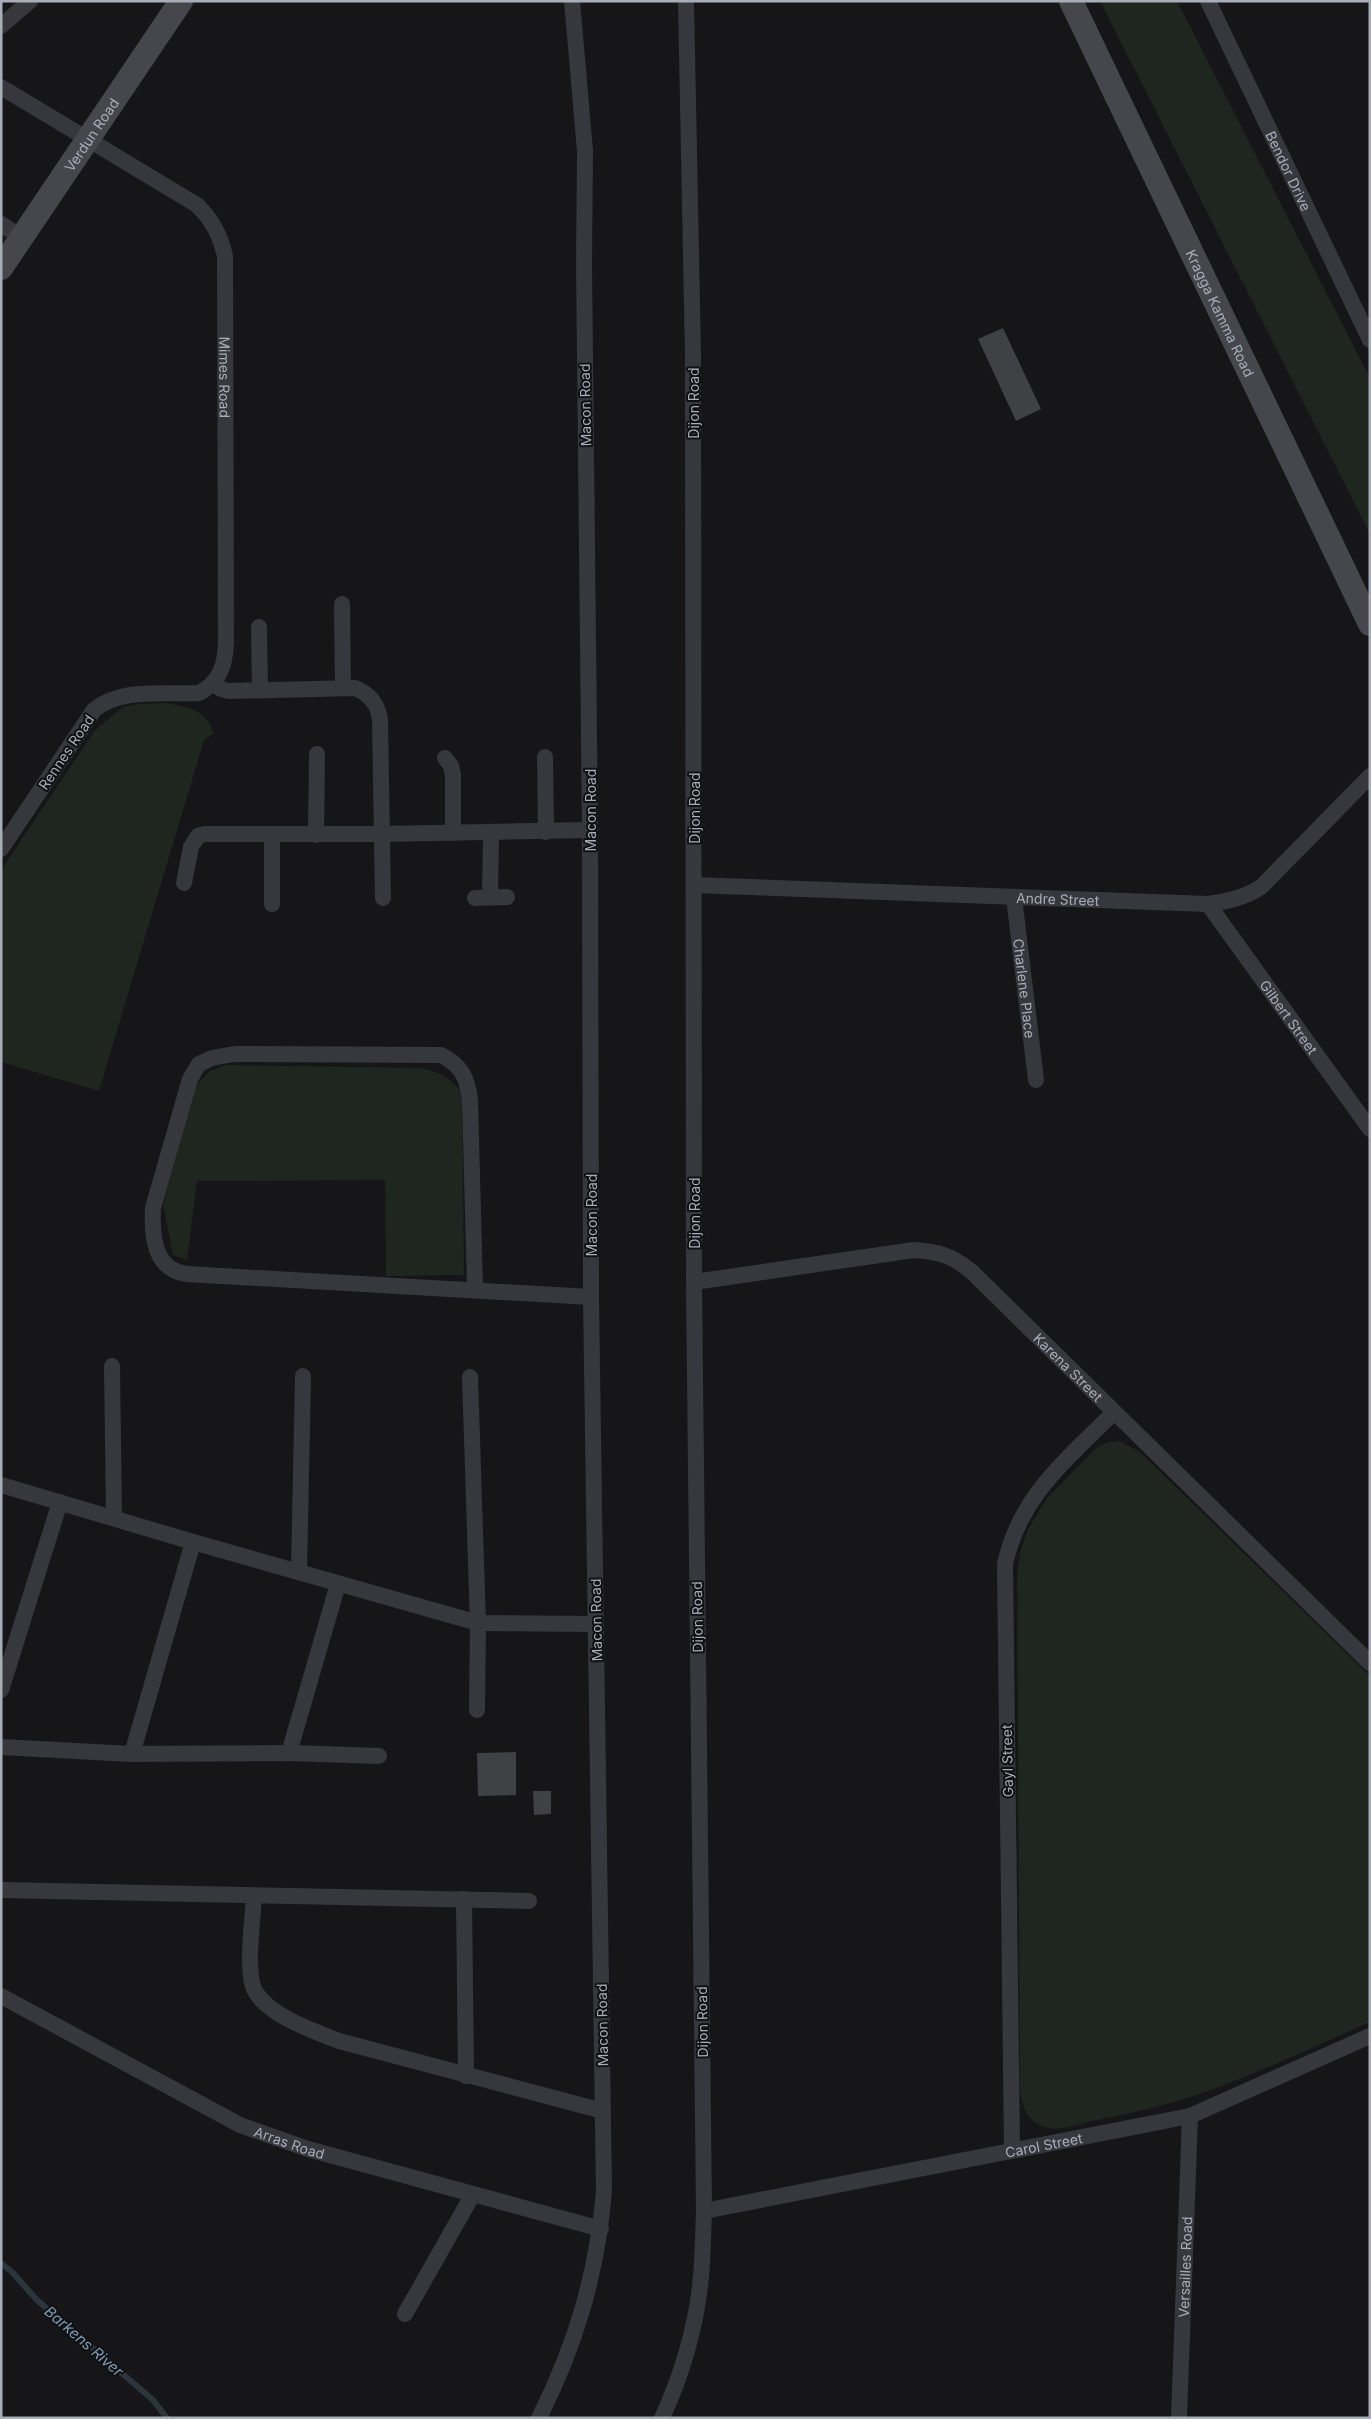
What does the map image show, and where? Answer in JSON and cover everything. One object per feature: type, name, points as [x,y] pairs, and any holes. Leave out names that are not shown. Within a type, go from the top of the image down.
[{"type":"main road","name":"Verdun Road","points":[[1,268],[181,1]]},
{"type":"main road","name":"Kragga Kamma Road","points":[[1071,1],[1370,624]]},
{"type":"street","points":[[1,26],[30,1]]},
{"type":"street","name":"Macon Road","points":[[539,2418],[557,2381],[579,2324],[588,2294],[601,2229],[604,2191],[591,1297],[590,830],[584,264],[585,152],[572,1]]},
{"type":"street","name":"Dijon Road","points":[[662,2418],[673,2394],[690,2336],[701,2278],[704,2211],[694,1282],[693,356],[686,1]]},
{"type":"street","name":"Bendor Drive","points":[[1208,1],[1370,340]]},
{"type":"street","name":"Mimes Road","points":[[1,87],[197,205],[210,218],[222,244],[225,256],[226,644],[223,668],[214,682]]},
{"type":"street","points":[[1,224],[22,238]]},
{"type":"street","points":[[342,604],[343,688]]},
{"type":"street","points":[[259,626],[260,690]]},
{"type":"street","points":[[214,682],[223,690],[355,688],[364,691],[376,704],[379,714],[383,898]]},
{"type":"street","name":"Rennes Road","points":[[1,849],[94,710],[102,704],[120,697],[198,693],[214,682]]},
{"type":"street","points":[[316,835],[317,754]]},
{"type":"street","points":[[545,757],[546,832]]},
{"type":"street","points":[[445,758],[451,766],[453,775],[453,833]]},
{"type":"street","name":"Andre Street","points":[[694,885],[1208,904],[1234,900],[1248,895],[1261,887],[1370,776]]},
{"type":"street","points":[[184,883],[191,847],[198,836],[590,830]]},
{"type":"street","points":[[491,832],[483,898],[507,897]]},
{"type":"street","points":[[271,904],[272,835]]},
{"type":"street","name":"Charlene Place","points":[[1014,897],[1036,1080]]},
{"type":"street","name":"Gilbert Street","points":[[1208,904],[1370,1129]]},
{"type":"street","points":[[475,1289],[470,1099],[468,1082],[463,1071],[453,1061],[441,1055],[266,1054],[222,1056],[199,1064],[190,1079],[153,1208],[152,1226],[155,1245],[162,1260],[171,1269],[187,1274],[591,1297]]},
{"type":"street","name":"Karena Street","points":[[694,1282],[914,1250],[935,1252],[955,1258],[972,1271],[1370,1663]]},
{"type":"street","points":[[112,1366],[114,1518]]},
{"type":"street","points":[[299,1572],[303,1376]]},
{"type":"street","points":[[470,1377],[478,1623],[477,1710]]},
{"type":"street","name":"Gayl Street","points":[[1012,2150],[1005,1564],[1011,1539],[1038,1489],[1114,1412]]},
{"type":"street","points":[[1,1485],[478,1623],[596,1624]]},
{"type":"street","points":[[1,1690],[60,1502]]},
{"type":"street","points":[[132,1754],[193,1542]]},
{"type":"street","points":[[290,1753],[338,1584]]},
{"type":"street","points":[[1,1746],[132,1754],[290,1753],[379,1756]]},
{"type":"street","points":[[2,1890],[529,1901]]},
{"type":"street","points":[[254,1896],[250,1965],[254,1990],[266,2004],[280,2014],[316,2032],[466,2076],[603,2111]]},
{"type":"street","points":[[464,1899],[466,2076]]},
{"type":"street","name":"Arras Road","points":[[1,1996],[240,2125],[308,2149],[601,2229]]},
{"type":"street","name":"Carol Street","points":[[704,2211],[1190,2116],[1370,2036]]},
{"type":"street","name":"Versailles Road","points":[[1179,2418],[1190,2116]]},
{"type":"street","points":[[405,2314],[472,2194]]},
{"type":"shaded area","points":[[1100,1],[1177,1],[1370,378],[1370,534]]},
{"type":"shaded area","points":[[165,703],[195,710],[206,719],[214,733],[204,740],[99,1091],[1,1062],[1,870],[95,730],[123,707],[138,704]]},
{"type":"shaded area","points":[[226,1065],[418,1068],[437,1073],[452,1082],[462,1092],[464,1275],[386,1276],[385,1180],[197,1181],[187,1260],[173,1255],[163,1205],[195,1086],[210,1071]]},
{"type":"shaded area","points":[[1120,1441],[1140,1452],[1370,1676],[1370,2022],[1238,2080],[1174,2102],[1071,2126],[1051,2128],[1039,2125],[1030,2118],[1023,2104],[1020,2092],[1017,1577],[1020,1553],[1028,1529],[1047,1498],[1096,1448],[1108,1442]]},
{"type":"building","points":[[1003,328],[1041,409],[1016,421],[978,339]]},
{"type":"building","points":[[516,1752],[516,1795],[478,1796],[477,1753]]},
{"type":"building","points":[[533,1791],[551,1791],[551,1814],[534,1815]]},
{"type":"waterway","name":"Barkens River","points":[[1,2263],[12,2272],[37,2300],[153,2400],[167,2418]]}]
